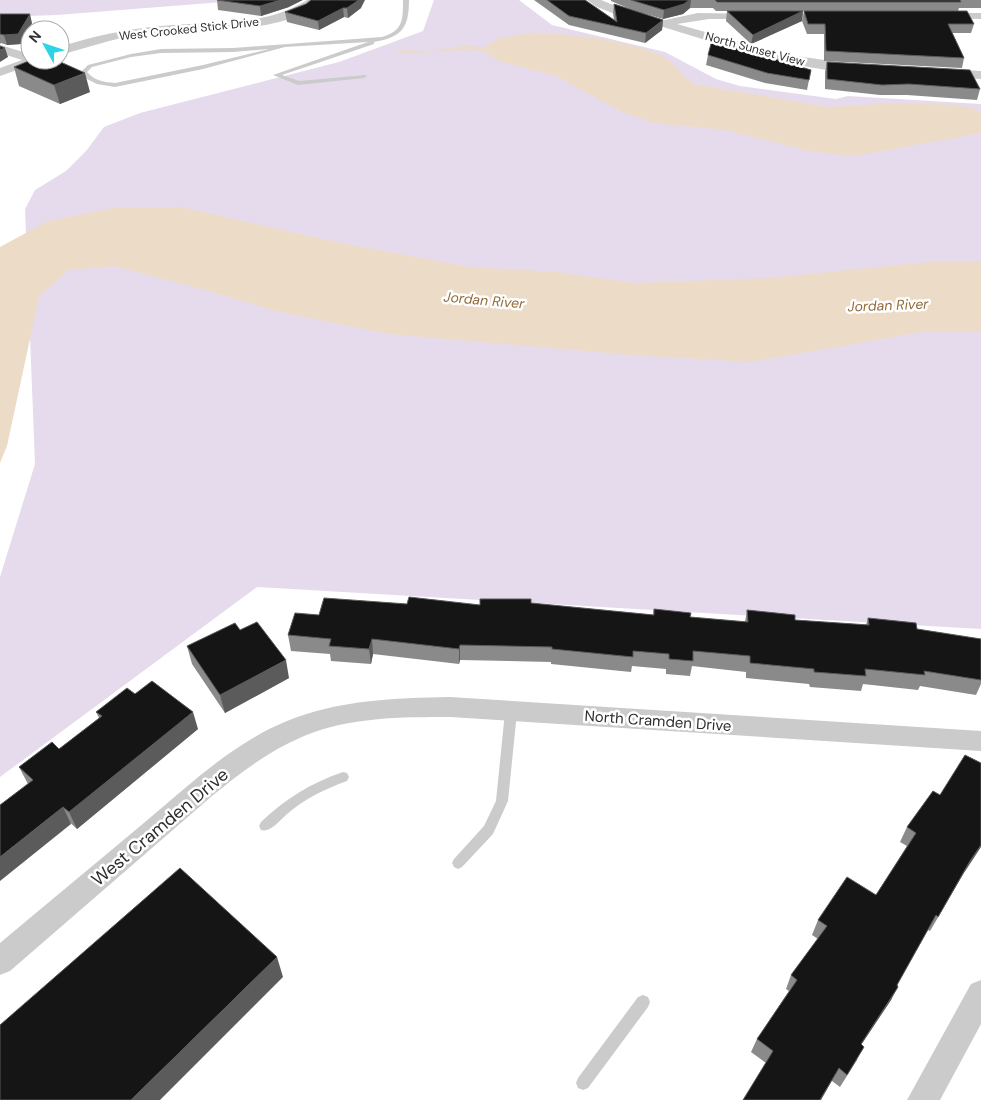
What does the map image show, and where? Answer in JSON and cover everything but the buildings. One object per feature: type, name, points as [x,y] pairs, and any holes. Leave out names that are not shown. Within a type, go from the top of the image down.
[{"type":"street","name":"West Crooked Stick Drive","points":[[70,48],[144,31],[242,24],[272,19],[299,10],[314,0]]},
{"type":"street","name":"North Sunset View","points":[[594,0],[617,11],[761,53],[827,67],[865,69]]},
{"type":"street","points":[[664,24],[678,19],[702,16],[772,16]]},
{"type":"street","points":[[931,16],[981,16]]},
{"type":"street","points":[[0,50],[20,55]]},
{"type":"street","points":[[0,72],[20,65]]},
{"type":"street","points":[[931,72],[980,72]]},
{"type":"street","name":"North Cramden Drive","points":[[334,716],[399,707],[450,707],[981,741]]},
{"type":"street","name":"West Cramden Drive","points":[[0,961],[202,789],[245,757],[294,729],[334,716]]},
{"type":"street","points":[[923,1100],[981,994]]},
{"type":"lane","points":[[364,76],[298,83],[276,74],[389,37],[399,31],[404,24],[407,12],[406,0]]},
{"type":"lane","points":[[282,46],[194,69],[115,85],[99,83],[89,78],[84,72],[90,66],[139,53],[175,50],[231,50],[323,42],[364,41],[389,37]]},
{"type":"lane","points":[[458,863],[489,830],[502,800],[512,712]]},
{"type":"lane","points":[[265,826],[286,804],[314,788],[343,777]]},
{"type":"lane","points":[[583,1083],[643,1002]]},
{"type":"shaded area","points":[[0,0],[229,0],[57,15],[0,17]]},
{"type":"shaded area","points":[[434,0],[519,0],[552,25],[665,52],[716,79],[740,86],[836,99],[848,96],[981,104],[981,629],[257,587],[0,777],[0,577],[35,464],[25,209],[35,190],[66,171],[86,151],[104,127],[140,113],[339,62],[423,31]]},
{"type":"water","points":[[530,33],[583,37],[624,44],[659,55],[671,62],[693,84],[828,107],[898,103],[957,105],[972,108],[981,113],[981,133],[851,156],[809,151],[726,130],[654,123],[622,112],[556,76],[499,61],[484,51],[467,49],[413,54],[397,52],[398,50],[429,52],[463,46],[485,47],[501,38]]},
{"type":"water","name":"Jordan River","points":[[182,207],[331,241],[469,267],[555,272],[634,283],[768,278],[930,262],[981,261],[981,331],[927,331],[751,362],[631,355],[389,334],[275,311],[213,292],[114,266],[68,270],[39,297],[7,446],[0,463],[0,247],[46,222],[113,208]]}]
